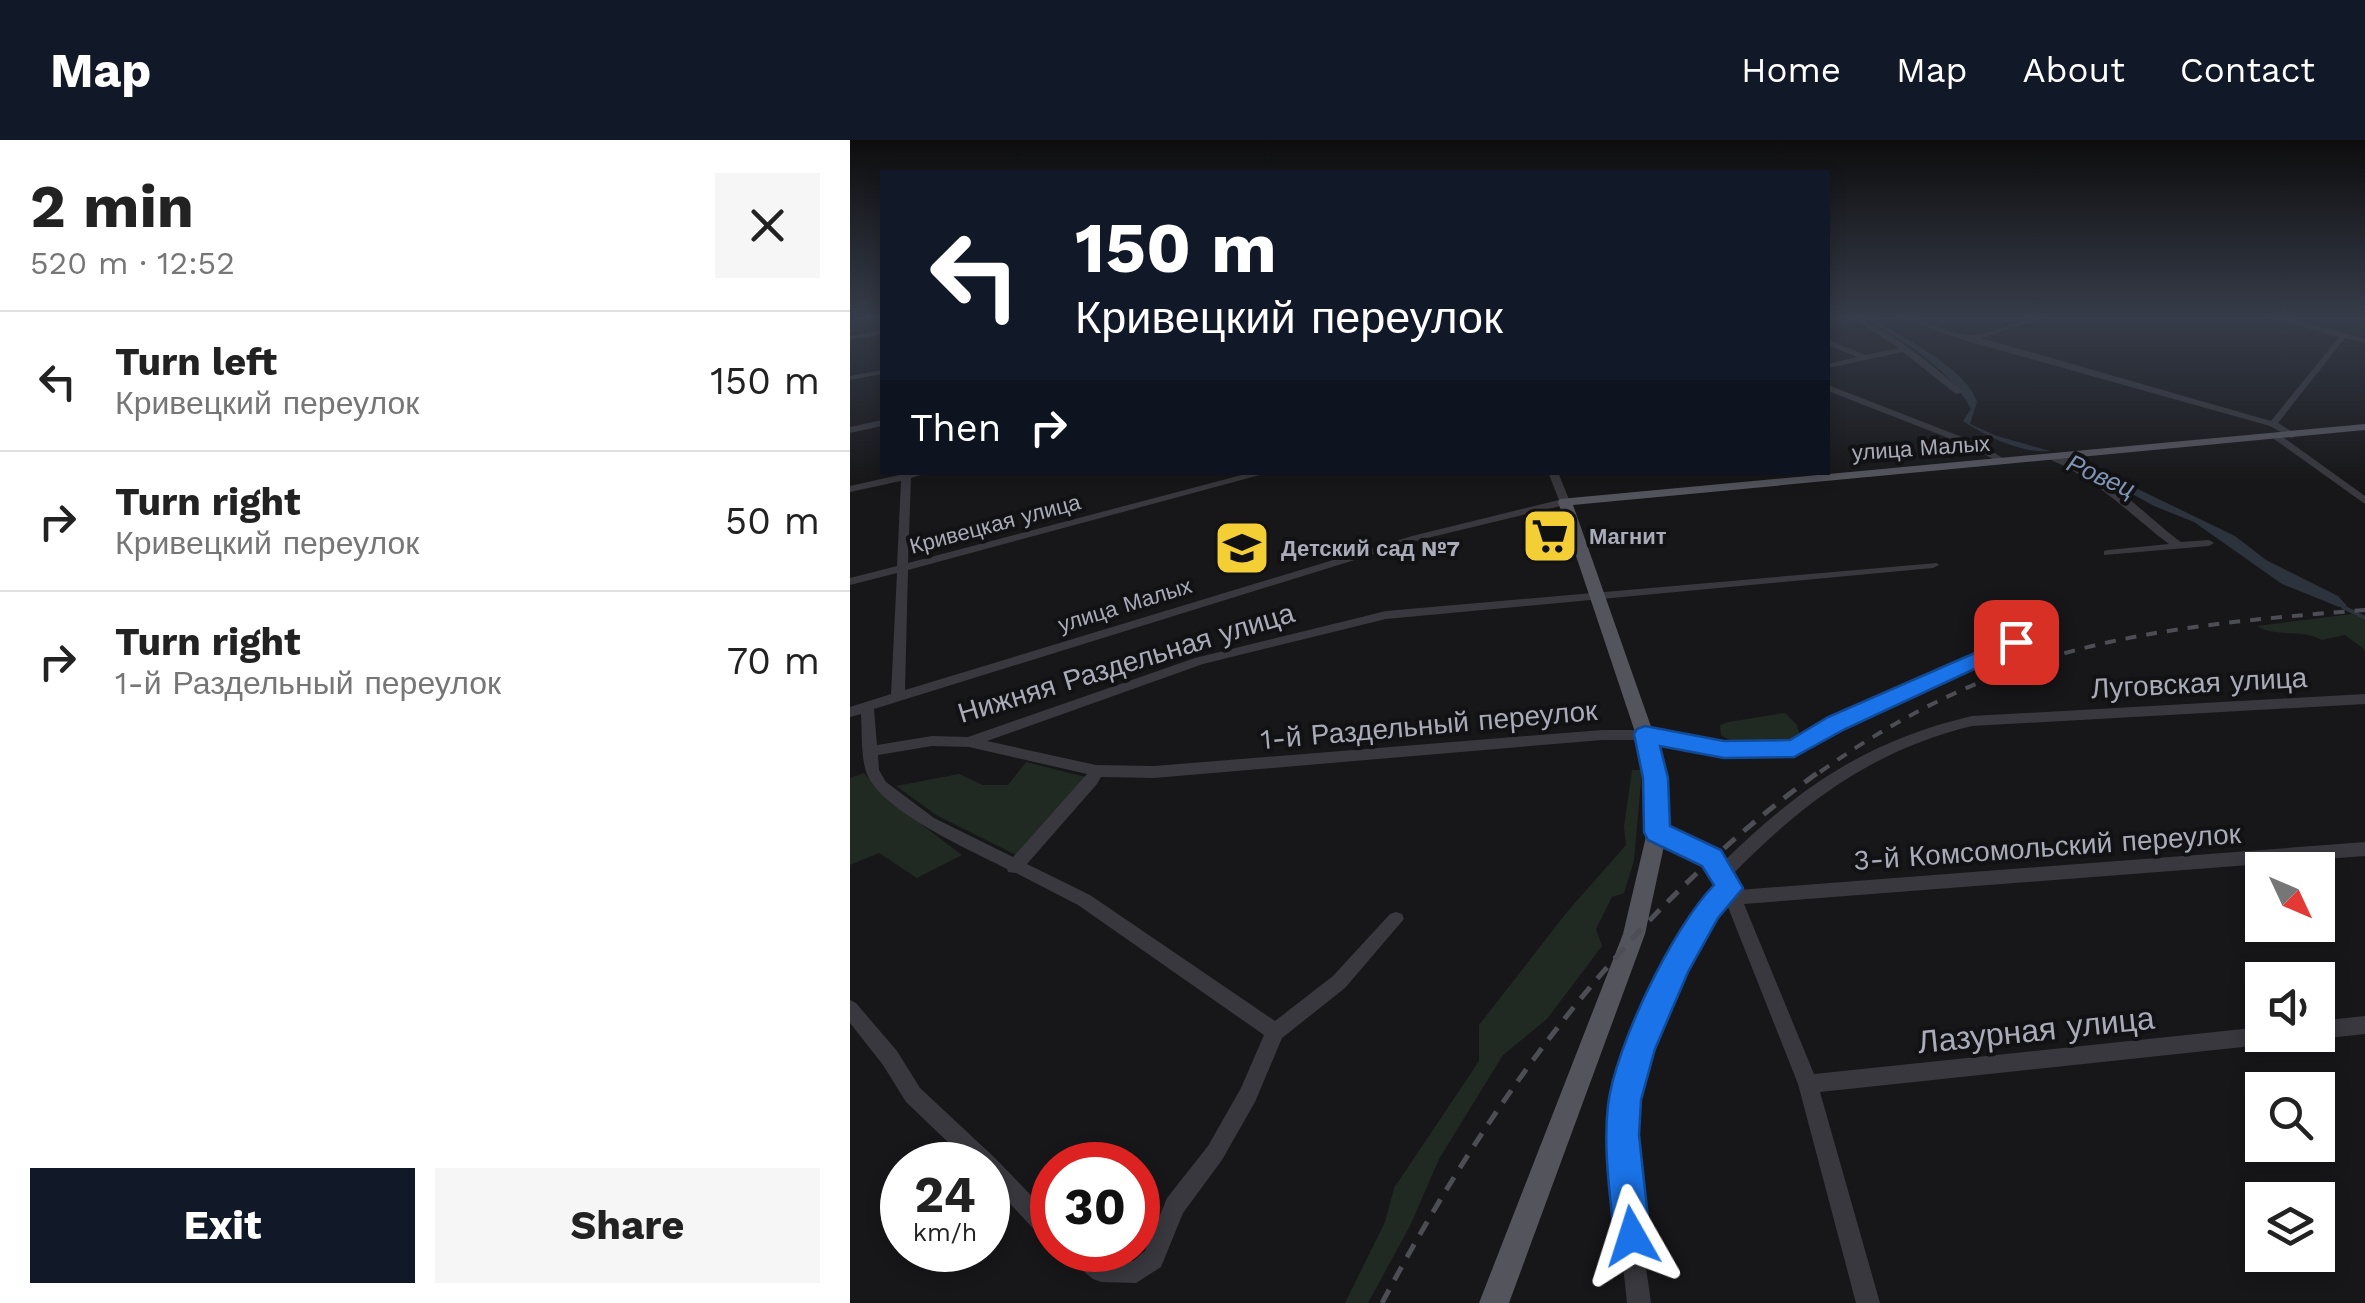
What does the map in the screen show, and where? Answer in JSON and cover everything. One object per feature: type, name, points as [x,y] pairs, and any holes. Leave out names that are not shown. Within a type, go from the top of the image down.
[{"type":"main road","name":"улица Малых","points":[[1564,502],[2078,456],[2275,430],[2291,435],[2365,427]]},
{"type":"main road","points":[[1494,1303],[1634,934],[1657,832],[1656,778],[1645,734],[1564,502]]},
{"type":"street","points":[[850,378],[880,372]]},
{"type":"street","points":[[1934,372],[1959,392]]},
{"type":"street","points":[[2082,372],[2275,430],[2365,501]]},
{"type":"street","points":[[2275,430],[2316,372]]},
{"type":"street","points":[[1830,389],[1977,446],[2004,462]]},
{"type":"street","points":[[850,430],[880,423]]},
{"type":"street","points":[[2054,458],[2117,491],[2179,546]]},
{"type":"street","points":[[850,489],[904,475],[898,697]]},
{"type":"street","name":"Кривецкая улица","points":[[850,582],[1254,475]]},
{"type":"street","points":[[1554,475],[1564,502]]},
{"type":"street","name":"улица Малых","points":[[859,709],[1416,538],[1564,502]]},
{"type":"street","points":[[2108,553],[2209,544]]},
{"type":"street","name":"Нижняя Раздельная улица","points":[[870,751],[932,741],[969,742],[1200,661],[1346,624],[1424,610],[1933,565]]},
{"type":"street","name":"1-й Раздельный переулок","points":[[969,742],[1096,771],[1154,772],[1602,735],[1645,734],[1724,750],[1794,748],[1850,716],[2048,628]]},
{"type":"street","name":"Луговская улица","points":[[1639,1303],[1622,1135],[1624,1100],[1639,1048],[1677,964],[1708,909],[1728,886],[1754,842],[1826,782],[1881,750],[1940,726],[1972,720],[2365,699]]},
{"type":"street","points":[[859,709],[872,770],[882,786],[929,822],[1084,900],[1275,1032]]},
{"type":"street","points":[[1014,867],[1096,771]]},
{"type":"street","points":[[1657,832],[1701,850],[1728,886],[1808,1084],[1868,1303]]},
{"type":"street","name":"3-й Комсомольский переулок","points":[[1728,886],[2365,849]]},
{"type":"street","points":[[1160,1242],[1175,1206],[1215,1154],[1248,1095],[1275,1032],[1339,982],[1396,919]]},
{"type":"street","points":[[850,1009],[914,1095],[963,1142]]},
{"type":"street","points":[[2335,1028],[2365,1025]]},
{"type":"street","name":"Лазурная улица","points":[[1808,1084],[2245,1038]]},
{"type":"street","points":[[1010,1189],[1030,1209]]},
{"type":"shaded area","points":[[2352,614],[2365,620],[2365,650],[2345,635],[2322,640],[2257,626]]},
{"type":"shaded area","points":[[1785,713],[1797,725],[1800,736],[1792,741],[1760,746],[1721,735],[1720,725],[1728,722]]},
{"type":"shaded area","points":[[1026,762],[1086,777],[1016,855],[936,815],[896,786],[959,774],[983,785],[1008,785]]},
{"type":"shaded area","points":[[1632,770],[1642,770],[1634,861],[1624,893],[1612,897],[1596,929],[1602,946],[1547,1019],[1503,1055],[1439,1159],[1410,1226],[1368,1303],[1345,1303],[1385,1222],[1394,1188],[1479,1061],[1479,1025],[1567,912],[1626,845],[1624,827]]},
{"type":"shaded area","points":[[864,773],[885,797],[962,855],[917,878],[879,853],[850,865],[850,778]]},
{"type":"water","points":[[1942,372],[1955,372],[1977,402],[1970,424],[2050,451],[2005,443],[1963,421],[1971,409]]},
{"type":"water","points":[[2084,463],[2235,536],[2266,560],[2338,596],[2347,606],[2339,607],[2282,584],[2194,522],[2154,506],[2078,464]]},
{"type":"building","name":"Магнит","points":[[1557,522],[1563,548],[1544,550],[1537,524]]},
{"type":"waterway","name":"Ровец","points":[[2061,457],[2085,466]]},
{"type":"waterway","name":"Ровец","points":[[2343,607],[2365,618]]},
{"type":"railway","points":[[1820,772],[1887,729],[1952,695],[2080,649],[2215,624],[2365,610]]},
{"type":"railway","points":[[1382,1303],[1470,1152],[1571,1010],[1688,882],[1753,823],[1823,769]]},
{"type":"place","name":"Магнит","points":[[1550,536]]},
{"type":"place","name":"Детский сад №7","points":[[1242,548]]},
{"type":"route","points":[[1632,1236],[1622,1135],[1624,1100],[1639,1048],[1677,964],[1708,909],[1729,888],[1724,872],[1712,858],[1657,832],[1656,778],[1645,734],[1724,750],[1794,748],[1836,723],[2016,642]]}]
